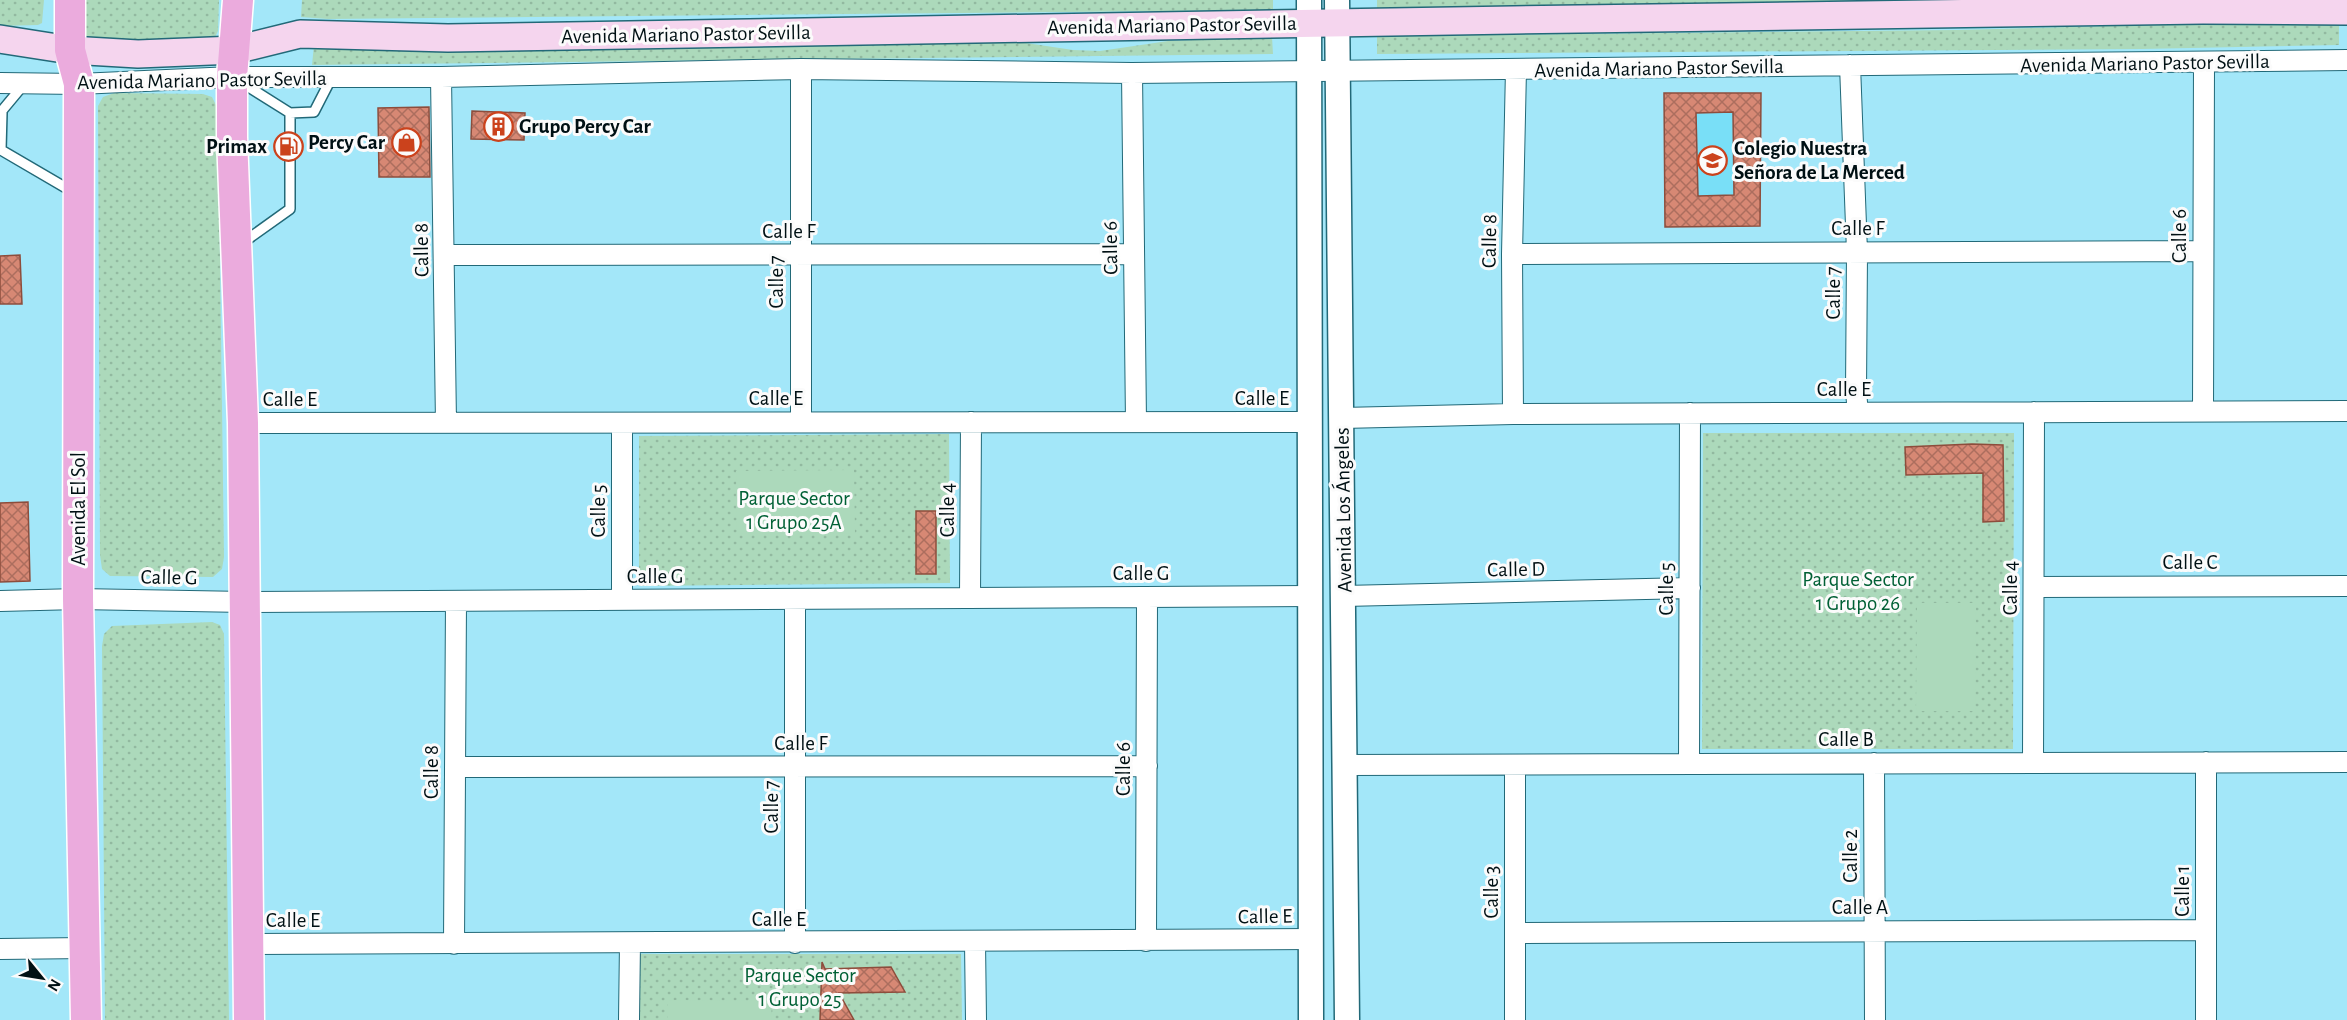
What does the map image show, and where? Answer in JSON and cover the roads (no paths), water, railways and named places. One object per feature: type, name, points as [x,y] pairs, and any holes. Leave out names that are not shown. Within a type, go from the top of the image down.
[{"type":"main road","name":"Avenida El Sol","points":[[70,0],[70,50],[79,84],[78,599],[86,1020]]},
{"type":"main road","points":[[238,0],[232,138],[243,423],[249,1020]]},
{"type":"main road","name":"Avenida Mariano Pastor Sevilla","points":[[0,39],[70,50],[234,63],[300,34],[448,38],[1309,11],[2347,11]]},
{"type":"street","name":"Avenida Los Ángeles","points":[[1309,11],[1311,1020]]},
{"type":"street","name":"Avenida Los Ángeles","points":[[1337,12],[1347,1020]]},
{"type":"street","name":"Avenida Mariano Pastor Sevilla","points":[[0,83],[79,84],[234,63],[333,77],[441,77],[801,69],[1132,73],[2347,60]]},
{"type":"street","name":"Calle 6","points":[[2203,411],[2204,62]]},
{"type":"street","name":"Calle 7","points":[[1850,66],[1857,252],[1856,392],[1858,413]]},
{"type":"street","name":"Calle 7","points":[[801,69],[801,422]]},
{"type":"street","name":"Calle 8","points":[[1513,414],[1512,254],[1516,69]]},
{"type":"street","name":"Calle 6","points":[[1132,73],[1136,422]]},
{"type":"street","name":"Calle 8","points":[[441,77],[446,423]]},
{"type":"street","name":"Calle F","points":[[1512,254],[2203,251]]},
{"type":"street","name":"Calle F","points":[[445,255],[1134,254]]},
{"type":"street","name":"Calle E","points":[[1342,418],[1513,414],[2347,411]]},
{"type":"street","name":"Calle 4","points":[[2033,763],[2034,412]]},
{"type":"street","name":"Calle 5","points":[[1689,764],[1690,413]]},
{"type":"street","name":"Calle 4","points":[[970,598],[971,422]]},
{"type":"street","name":"Calle E","points":[[243,423],[1310,422]]},
{"type":"street","name":"Calle 5","points":[[622,423],[622,600]]},
{"type":"street","name":"Calle C","points":[[2034,587],[2347,585]]},
{"type":"street","name":"Calle D","points":[[1344,596],[1690,588]]},
{"type":"street","name":"Calle G","points":[[0,601],[78,599],[245,602],[1310,596]]},
{"type":"street","name":"Calle 6","points":[[1146,941],[1148,597]]},
{"type":"street","name":"Calle 7","points":[[795,599],[795,943]]},
{"type":"street","name":"Calle 8","points":[[454,944],[456,601]]},
{"type":"street","name":"Calle 1","points":[[2206,762],[2206,1020]]},
{"type":"street","name":"Calle B","points":[[1345,765],[2347,762]]},
{"type":"street","name":"Calle 2","points":[[1874,763],[1875,1020]]},
{"type":"street","name":"Calle 3","points":[[1515,765],[1515,1020]]},
{"type":"street","name":"Calle F","points":[[455,768],[1147,766]]},
{"type":"street","name":"Calle A","points":[[1515,933],[2206,930]]},
{"type":"street","name":"Calle E","points":[[248,944],[1311,939]]},
{"type":"street","points":[[975,942],[976,1020]]},
{"type":"street","points":[[629,1020],[630,943]]},
{"type":"street","points":[[0,949],[85,948]]},
{"type":"lane","points":[[234,63],[290,113],[314,112],[333,77]]},
{"type":"lane","points":[[25,83],[1,113],[1,150],[79,195]]},
{"type":"lane","points":[[236,247],[290,209],[290,113]]},
{"type":"place","name":"Grupo Percy Car","points":[[498,126]]},
{"type":"place","name":"Percy Car","points":[[406,142]]},
{"type":"place","name":"Primax","points":[[288,146]]},
{"type":"place","name":"Colegio Nuestra Señora de La Merced","points":[[1713,160]]},
{"type":"park label","name":"Parque Sector 1 Grupo 25A","points":[[794,510]]},
{"type":"park label","name":"Parque Sector 1 Grupo 26","points":[[1858,591]]},
{"type":"park label","name":"Parque Sector 1 Grupo 25","points":[[800,987]]}]
